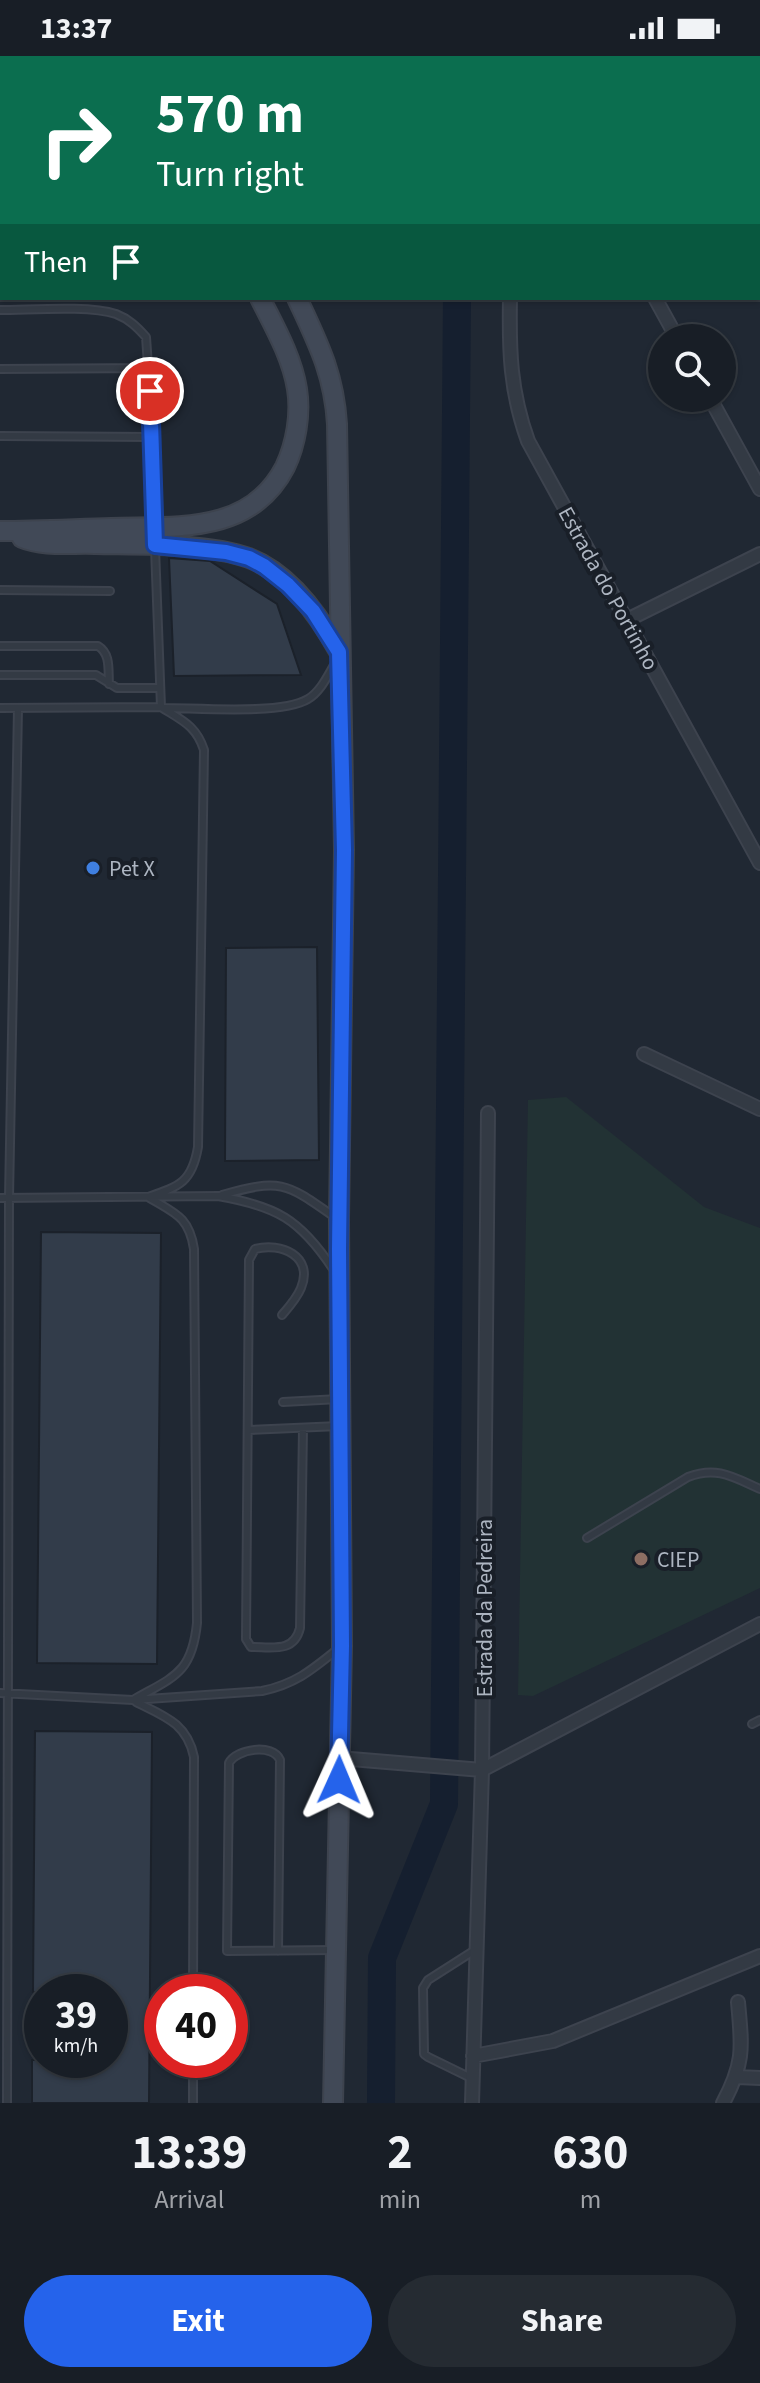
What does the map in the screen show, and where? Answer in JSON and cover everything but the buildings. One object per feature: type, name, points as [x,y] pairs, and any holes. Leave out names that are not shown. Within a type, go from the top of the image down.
[{"type":"street","points":[[155,536],[177,527],[238,514],[258,502],[279,478],[292,452],[297,389],[278,335],[261,300]]},
{"type":"street","points":[[298,300],[329,369],[337,424],[344,850],[339,1220],[342,1646],[333,2103]]},
{"type":"street","name":"Estrada do Portinho","points":[[510,300],[511,376],[528,441],[760,863]]},
{"type":"street","points":[[656,300],[669,324]]},
{"type":"street","points":[[718,412],[760,489]]},
{"type":"street","points":[[3,531],[155,536],[249,558],[288,585],[313,611],[339,654]]},
{"type":"street","points":[[627,620],[760,554]]},
{"type":"street","points":[[644,1054],[760,1109]]},
{"type":"street","name":"Estrada da Pedreira","points":[[472,2103],[482,1770],[488,1113]]},
{"type":"street","points":[[339,1758],[482,1770],[760,1624]]},
{"type":"street","points":[[473,2056],[553,2041],[760,1956]]},
{"type":"street","points":[[723,2103],[737,2077],[741,2056],[738,2002]]},
{"type":"street","points":[[737,2077],[760,2078]]},
{"type":"lane","points":[[0,310],[90,310],[115,314],[136,324],[146,337],[153,437],[161,707]]},
{"type":"lane","points":[[0,369],[149,368]]},
{"type":"lane","points":[[0,436],[153,437]]},
{"type":"lane","points":[[0,590],[110,591]]},
{"type":"lane","points":[[0,646],[98,646],[107,655],[109,684]]},
{"type":"lane","points":[[0,708],[289,706],[308,699],[320,688],[339,654]]},
{"type":"lane","points":[[0,675],[96,675],[117,688],[160,688]]},
{"type":"lane","points":[[148,1197],[175,1188],[187,1179],[195,1164],[198,1131],[204,750],[192,727],[161,707]]},
{"type":"lane","points":[[7,2103],[4,1694],[18,708]]},
{"type":"lane","points":[[218,1196],[261,1185],[287,1187],[339,1220]]},
{"type":"lane","points":[[0,1198],[218,1196],[244,1200],[272,1209],[296,1224],[318,1245],[339,1278]]},
{"type":"lane","points":[[133,1700],[180,1673],[190,1657],[197,1623],[194,1249],[191,1231],[184,1220],[148,1197]]},
{"type":"lane","points":[[282,1315],[301,1289],[303,1273],[300,1264],[296,1256],[283,1248],[255,1249],[249,1260],[246,1639],[251,1647],[281,1648],[294,1642],[300,1628],[303,1428]]},
{"type":"lane","points":[[283,1402],[340,1399]]},
{"type":"lane","points":[[248,1430],[339,1426]]},
{"type":"lane","points":[[587,1538],[700,1472],[714,1471],[729,1475],[760,1489]]},
{"type":"lane","points":[[4,1694],[133,1700],[262,1691],[299,1679],[342,1646]]},
{"type":"lane","points":[[133,1700],[168,1718],[184,1731],[191,1743],[194,1757],[193,1974]]},
{"type":"lane","points":[[752,1724],[760,1720]]},
{"type":"lane","points":[[278,1951],[280,1760],[272,1751],[245,1751],[233,1756],[229,1763],[227,1951],[278,1951],[336,1950]]},
{"type":"lane","points":[[472,2078],[424,2054],[423,1988],[428,1980],[475,1950]]},
{"type":"lane","points":[[193,2078],[193,2103]]},
{"type":"shaded area","points":[[566,1097],[704,1207],[760,1228],[760,1588],[533,1696],[518,1695],[528,1100]]},
{"type":"waterway","points":[[381,2103],[382,1958],[444,1804],[457,300]]},
{"type":"place","name":"Pet X","points":[[93,868]]},
{"type":"place","name":"CIEP","points":[[641,1559]]},
{"type":"route","points":[[150,391],[155,545],[226,552],[264,566],[313,611],[339,652],[344,850],[339,1249],[342,1646],[339,1780]]}]
